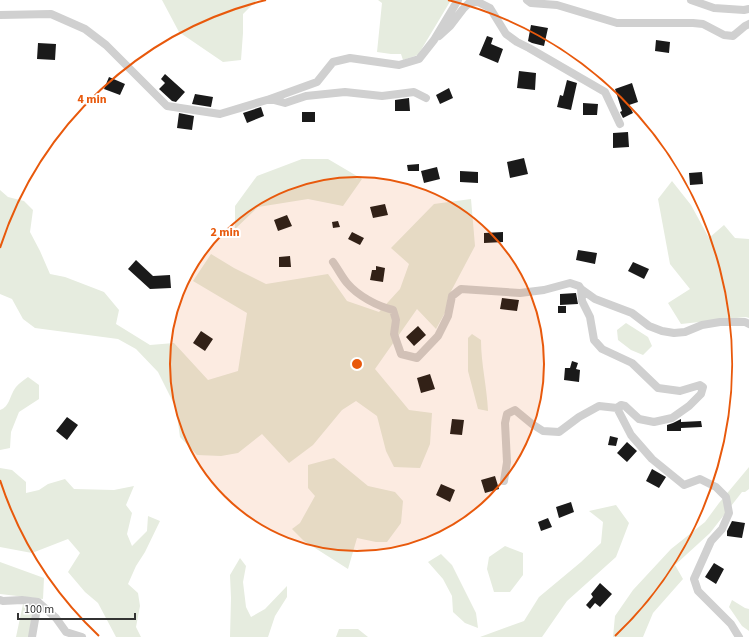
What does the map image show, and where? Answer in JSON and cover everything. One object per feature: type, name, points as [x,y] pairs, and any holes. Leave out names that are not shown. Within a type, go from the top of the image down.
[{"type":"street","points":[[0,15],[51,14],[85,29],[106,45],[167,106],[220,114],[270,99],[316,82],[333,62],[350,58],[399,65],[419,59],[434,40],[458,0]]},
{"type":"street","points":[[527,0],[531,3],[557,5],[617,23],[703,24],[728,36],[733,36],[749,24]]},
{"type":"street","points":[[691,0],[714,8],[744,10],[749,8]]},
{"type":"street","points":[[434,40],[450,26],[469,3],[478,2],[490,8],[506,34],[517,42],[605,92],[620,124]]},
{"type":"street","points":[[270,99],[284,104],[306,96],[345,92],[382,96],[414,92],[426,98]]},
{"type":"street","points":[[333,262],[348,284],[363,297],[383,308],[393,310],[396,320],[394,334],[402,354],[417,358],[438,336],[448,316],[452,296],[461,289],[520,293],[544,290],[570,283],[579,286],[580,289],[595,299],[632,313],[650,326],[662,332],[685,332],[702,325],[720,322],[745,322],[749,324]]},
{"type":"street","points":[[504,481],[507,462],[505,423],[507,414],[515,410],[543,431],[559,432],[579,417],[599,406],[617,408],[621,405],[625,406],[639,419],[654,422],[672,418],[689,406],[701,394],[703,387],[700,385],[680,391],[658,388],[632,363],[602,349],[594,340],[590,317],[582,301],[580,289]]},
{"type":"street","points":[[617,408],[631,435],[652,459],[684,485],[700,479],[716,487],[726,497],[729,513],[722,529],[711,541],[694,578],[698,591],[731,624],[739,637]]},
{"type":"street","points":[[0,600],[38,602],[56,618],[66,632],[82,637]]},
{"type":"street","points":[[32,637],[38,602]]},
{"type":"shaded area","points":[[162,0],[257,0],[243,14],[241,60],[223,62],[179,32]]},
{"type":"shaded area","points":[[378,0],[451,0],[418,55],[403,60],[401,54],[377,52],[382,3]]},
{"type":"shaded area","points":[[302,159],[328,159],[362,179],[343,206],[308,199],[258,207],[235,229],[235,206],[257,176]]},
{"type":"shaded area","points":[[672,181],[691,205],[709,238],[724,225],[735,238],[749,239],[749,318],[746,317],[681,324],[668,303],[690,289],[670,264],[658,199]]},
{"type":"shaded area","points":[[0,190],[8,197],[24,201],[33,210],[30,232],[50,274],[65,277],[104,292],[119,310],[116,324],[150,345],[174,343],[208,380],[238,371],[247,313],[193,281],[211,254],[234,268],[266,284],[328,274],[347,301],[379,312],[400,289],[409,264],[391,248],[434,204],[471,199],[475,246],[448,297],[446,311],[436,329],[417,309],[375,369],[409,410],[432,413],[430,444],[420,468],[394,467],[386,451],[377,416],[356,401],[342,410],[313,445],[289,463],[262,434],[238,453],[221,456],[197,455],[180,437],[176,408],[158,372],[136,349],[118,339],[35,328],[23,319],[12,299],[0,294]]},
{"type":"shaded area","points":[[626,323],[648,337],[652,346],[643,355],[631,350],[618,340],[617,330]]},
{"type":"shaded area","points":[[472,334],[481,340],[488,411],[478,409],[468,371],[468,338]]},
{"type":"shaded area","points":[[28,377],[39,385],[39,399],[19,412],[11,432],[10,448],[0,450],[0,410],[6,406],[17,386]]},
{"type":"shaded area","points":[[334,458],[368,486],[395,492],[403,501],[401,523],[387,542],[376,542],[357,538],[348,569],[304,541],[292,529],[300,523],[315,496],[308,488],[308,465]]},
{"type":"shaded area","points":[[749,467],[749,489],[742,492],[710,533],[675,565],[683,579],[653,613],[643,637],[613,637],[615,616],[633,590],[671,549],[705,522]]},
{"type":"shaded area","points":[[0,468],[12,470],[26,482],[26,493],[39,490],[48,484],[65,479],[74,489],[114,490],[134,486],[126,505],[132,513],[127,534],[132,546],[147,531],[148,516],[160,521],[128,584],[138,593],[140,606],[136,627],[141,637],[116,637],[98,603],[85,592],[68,572],[80,553],[68,539],[32,553],[0,547]]},
{"type":"shaded area","points":[[616,505],[629,523],[616,557],[567,601],[542,637],[480,637],[524,621],[539,597],[601,543],[603,522],[589,511]]},
{"type":"shaded area","points":[[505,546],[523,553],[523,575],[510,592],[494,592],[487,569],[489,557]]},
{"type":"shaded area","points":[[441,554],[452,565],[476,613],[478,628],[465,623],[453,612],[452,596],[443,579],[428,562]]},
{"type":"shaded area","points":[[240,558],[246,566],[243,582],[246,607],[251,617],[265,609],[287,586],[287,597],[275,616],[268,637],[230,637],[230,575]]},
{"type":"shaded area","points":[[0,562],[44,578],[43,599],[0,594]]},
{"type":"shaded area","points":[[732,600],[749,609],[749,631],[742,626],[729,607]]},
{"type":"shaded area","points":[[23,604],[33,604],[29,637],[16,637]]},
{"type":"shaded area","points":[[339,629],[358,629],[368,637],[336,637]]},
{"type":"building","points":[[531,25],[548,28],[544,46],[528,41]]},
{"type":"building","points":[[487,36],[493,38],[491,44],[503,49],[498,63],[479,55]]},
{"type":"building","points":[[656,40],[670,42],[669,53],[655,51]]},
{"type":"building","points":[[38,43],[56,44],[55,60],[37,59]]},
{"type":"building","points":[[519,71],[536,73],[535,90],[517,88]]},
{"type":"building","points":[[165,74],[185,92],[176,102],[172,101],[159,89],[165,83],[161,79]]},
{"type":"building","points":[[109,77],[125,84],[120,95],[104,89]]},
{"type":"building","points":[[567,80],[577,83],[571,110],[557,107],[560,95],[563,96]]},
{"type":"building","points":[[632,83],[638,102],[629,105],[633,113],[623,118],[620,112],[622,111],[615,89]]},
{"type":"building","points":[[449,88],[453,98],[440,104],[436,95]]},
{"type":"building","points":[[195,94],[213,97],[211,107],[192,104]]},
{"type":"building","points":[[409,98],[410,111],[395,111],[395,100]]},
{"type":"building","points":[[583,103],[598,104],[597,115],[583,115]]},
{"type":"building","points":[[261,107],[264,116],[247,123],[243,113]]},
{"type":"building","points":[[302,112],[315,112],[315,122],[302,122]]},
{"type":"building","points":[[179,113],[194,116],[192,130],[177,128]]},
{"type":"building","points":[[628,132],[629,147],[613,148],[613,133]]},
{"type":"building","points":[[524,158],[528,174],[510,178],[507,162]]},
{"type":"building","points":[[419,164],[419,171],[408,171],[407,165]]},
{"type":"building","points":[[437,167],[440,179],[424,183],[421,171]]},
{"type":"building","points":[[460,171],[478,172],[478,183],[460,182]]},
{"type":"building","points":[[702,172],[703,184],[690,185],[689,173]]},
{"type":"building","points":[[385,204],[388,215],[373,218],[370,207]]},
{"type":"building","points":[[287,215],[292,226],[278,231],[274,220]]},
{"type":"building","points":[[338,221],[340,227],[333,228],[332,222]]},
{"type":"building","points":[[352,232],[364,238],[360,245],[348,239]]},
{"type":"building","points":[[503,232],[503,242],[484,243],[484,233]]},
{"type":"building","points":[[578,250],[597,253],[595,264],[576,260]]},
{"type":"building","points":[[290,256],[291,267],[279,267],[279,257]]},
{"type":"building","points":[[136,260],[153,276],[170,275],[171,288],[150,289],[128,269]]},
{"type":"building","points":[[633,262],[649,269],[644,279],[628,271]]},
{"type":"building","points":[[376,266],[385,268],[383,282],[370,280],[372,270],[376,270]]},
{"type":"building","points":[[576,293],[578,304],[560,305],[560,294]]},
{"type":"building","points":[[502,298],[519,300],[517,311],[500,309]]},
{"type":"building","points":[[558,306],[566,306],[566,313],[558,313]]},
{"type":"building","points":[[418,326],[426,335],[414,346],[406,337]]},
{"type":"building","points":[[201,331],[213,339],[205,351],[193,343]]},
{"type":"building","points":[[572,361],[578,363],[576,369],[580,370],[579,382],[564,380],[565,368],[570,368]]},
{"type":"building","points":[[430,374],[435,389],[421,393],[417,378]]},
{"type":"building","points":[[67,417],[78,425],[67,440],[56,431]]},
{"type":"building","points":[[452,419],[464,420],[462,435],[450,434]]},
{"type":"building","points":[[681,419],[681,422],[701,421],[702,427],[681,428],[681,431],[667,431],[667,425]]},
{"type":"building","points":[[610,436],[618,438],[616,446],[608,445]]},
{"type":"building","points":[[627,442],[637,451],[627,462],[617,453]]},
{"type":"building","points":[[652,469],[666,477],[659,488],[646,481]]},
{"type":"building","points":[[495,476],[499,489],[485,493],[481,480]]},
{"type":"building","points":[[441,484],[455,490],[450,502],[436,495]]},
{"type":"building","points":[[571,502],[574,512],[559,518],[556,507]]},
{"type":"building","points":[[548,518],[552,527],[541,531],[538,522]]},
{"type":"building","points":[[732,521],[745,523],[742,538],[727,536],[727,531]]},
{"type":"building","points":[[714,563],[724,569],[716,584],[705,577]]},
{"type":"building","points":[[600,583],[612,594],[600,607],[595,603],[590,609],[586,605],[593,597],[591,594]]}]
